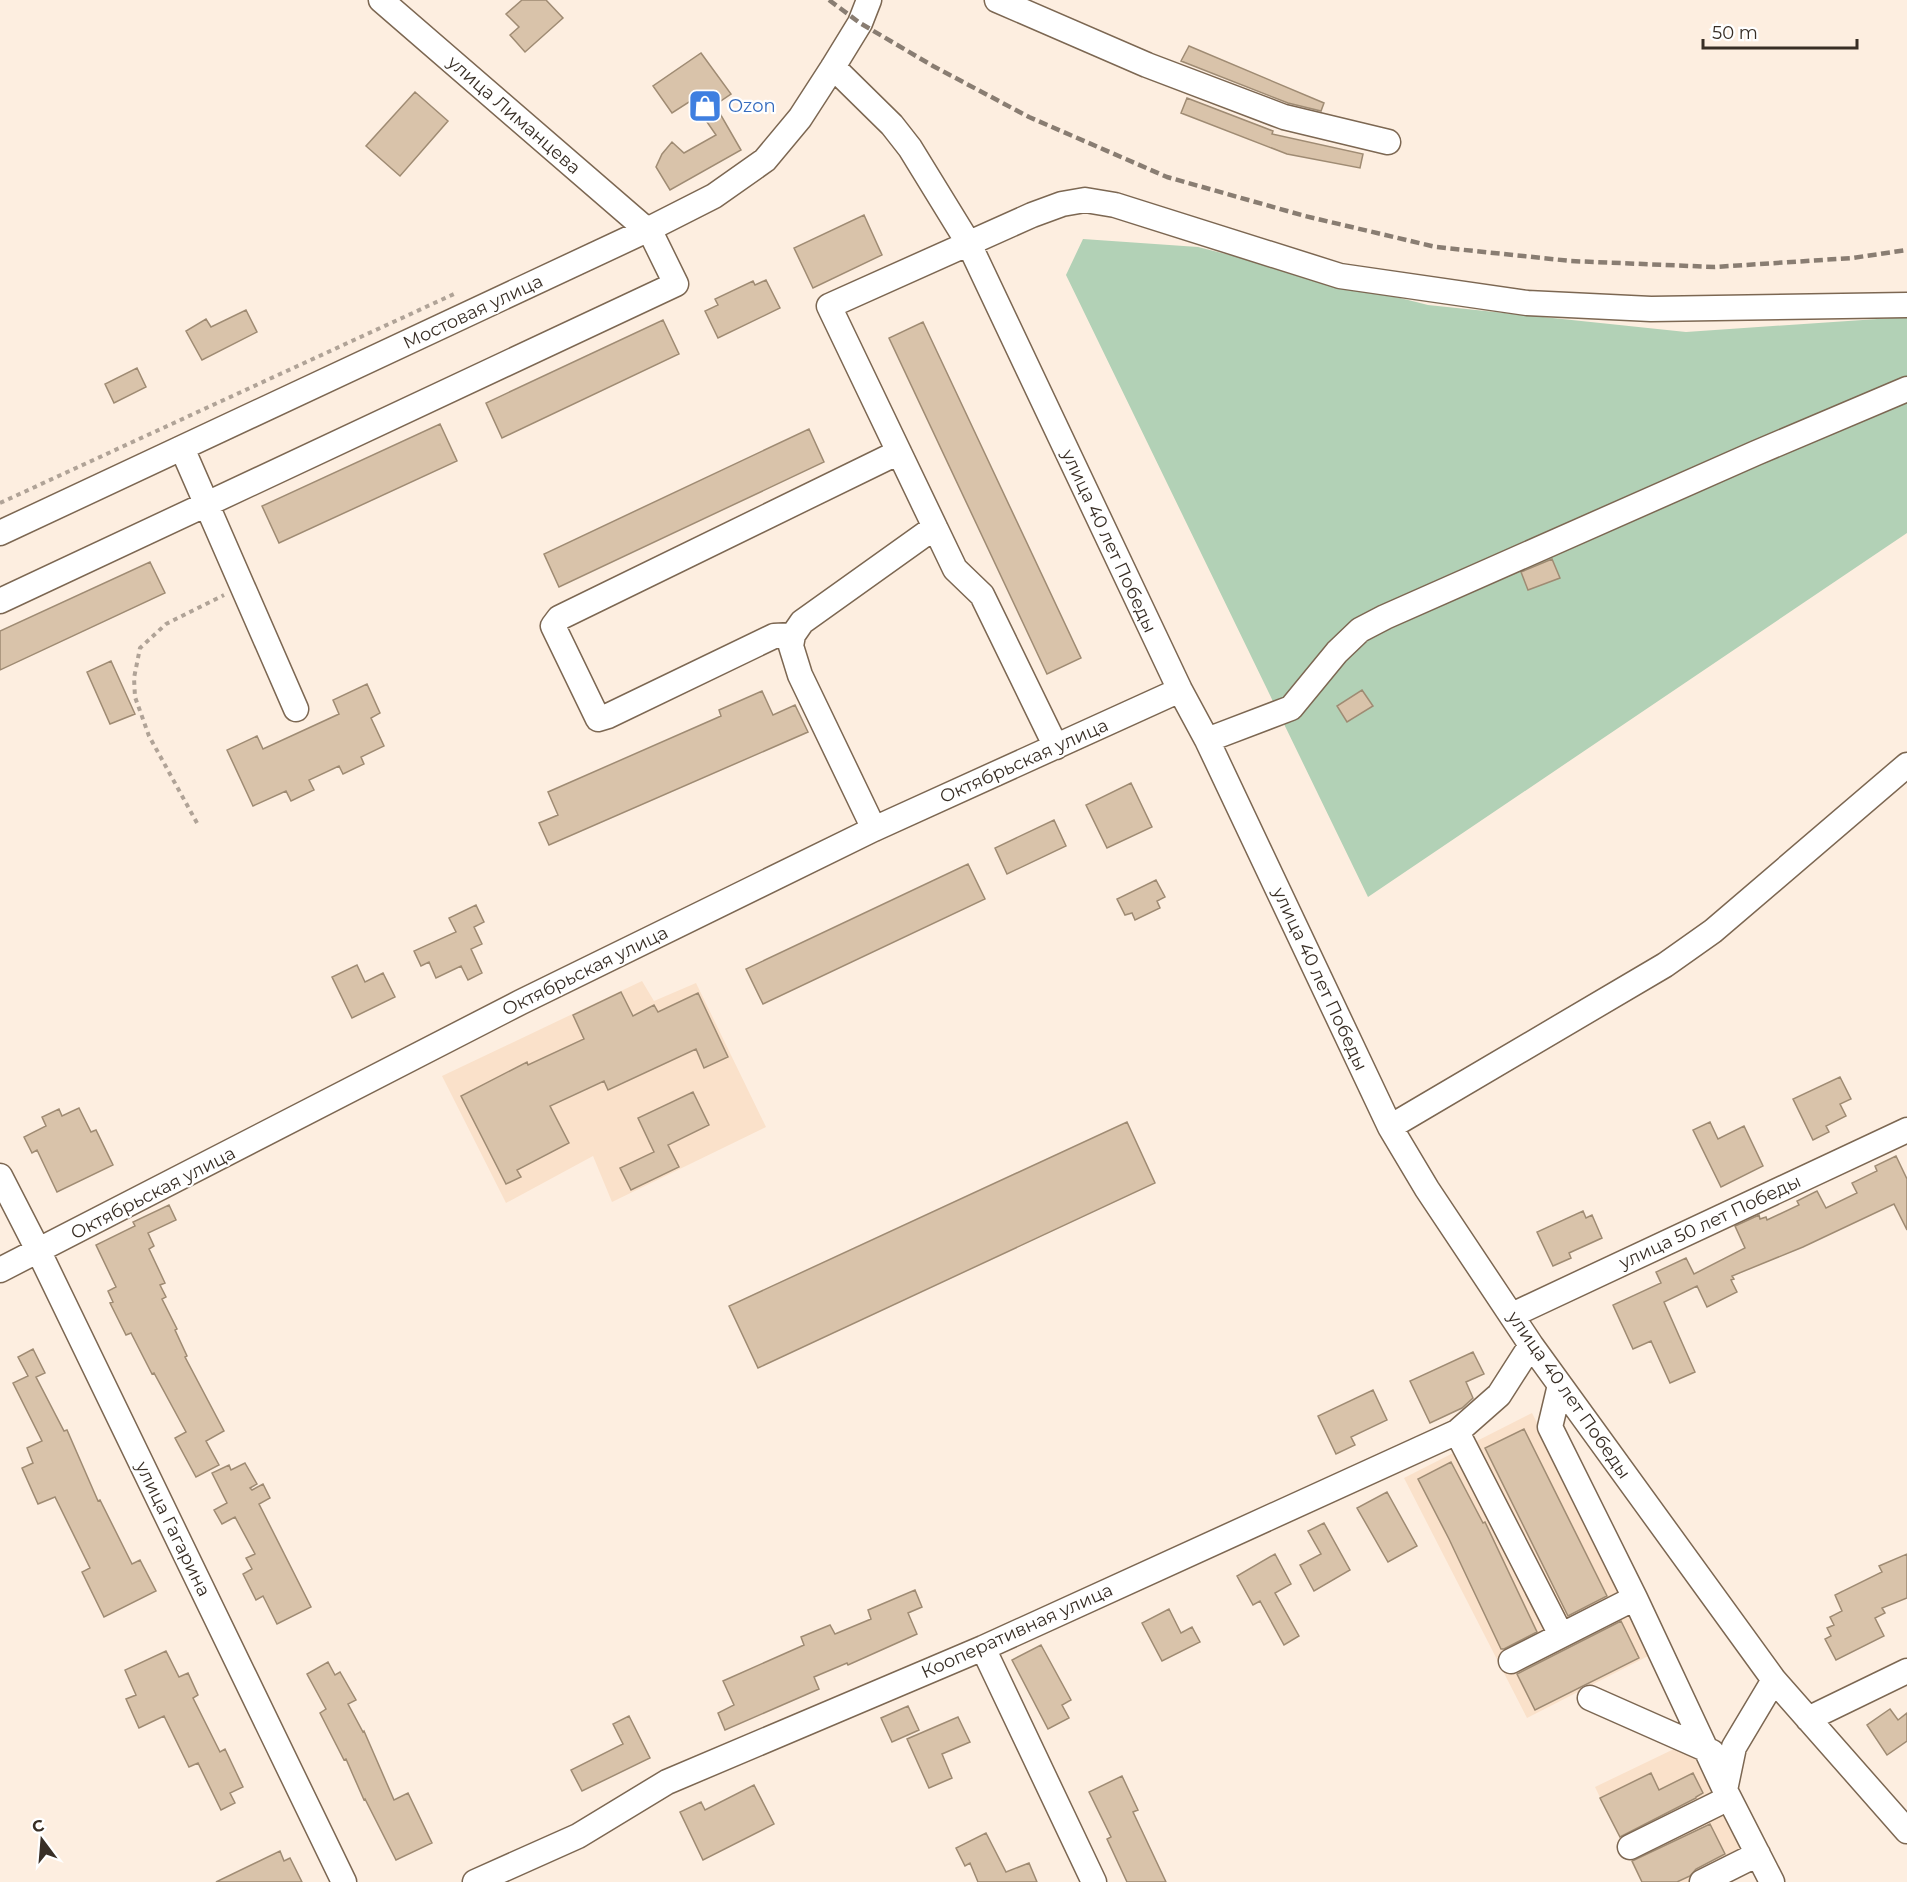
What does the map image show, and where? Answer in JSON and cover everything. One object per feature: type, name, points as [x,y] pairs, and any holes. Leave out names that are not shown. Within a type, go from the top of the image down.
[{"type":"street","name":"улица Лиманцева","points":[[381,0],[648,230]]},
{"type":"street","name":"Мостовая улица","points":[[0,533],[648,230],[714,196],[765,160],[800,118],[860,22],[869,0]]},
{"type":"street","points":[[997,0],[1147,65],[1284,117],[1388,142]]},
{"type":"street","name":"улица 40 лет Победы","points":[[833,67],[892,125],[910,148],[969,244],[1390,1127],[1464,1246],[1532,1345],[1774,1680],[1907,1831]]},
{"type":"street","points":[[1056,747],[982,595],[955,569],[829,306],[1032,215],[1062,204],[1085,200],[1115,205],[1340,276],[1527,303],[1651,309],[1907,305]]},
{"type":"street","points":[[0,600],[676,284],[648,230]]},
{"type":"street","points":[[1207,740],[1291,708],[1352,637],[1360,630],[1385,617],[1907,389]]},
{"type":"street","points":[[182,448],[296,709]]},
{"type":"street","points":[[793,635],[774,636],[598,719],[553,626],[559,618],[899,452]]},
{"type":"street","points":[[874,829],[800,675],[791,646],[793,635],[802,622],[935,527]]},
{"type":"street","name":"Октябрьская улица","points":[[0,1270],[39,1252],[521,1002],[874,829],[1180,690]]},
{"type":"street","points":[[1390,1127],[1665,965],[1713,931],[1907,765]]},
{"type":"street","name":"улица 50 лет Победы","points":[[1512,1315],[1907,1130]]},
{"type":"street","name":"улица Гагарина","points":[[0,1176],[344,1882]]},
{"type":"street","name":"Кооперативная улица","points":[[475,1882],[578,1836],[667,1782],[983,1648],[1457,1432],[1499,1395],[1532,1345]]},
{"type":"street","points":[[1560,1385],[1550,1427],[1635,1598],[1727,1794],[1772,1882]]},
{"type":"street","points":[[1457,1432],[1561,1635]]},
{"type":"street","points":[[1511,1661],[1635,1598]]},
{"type":"street","points":[[983,1648],[1094,1882]]},
{"type":"street","points":[[1808,1719],[1907,1671]]},
{"type":"street","points":[[1727,1794],[1734,1747],[1774,1680]]},
{"type":"street","points":[[1590,1698],[1707,1751],[1732,1757]]},
{"type":"street","points":[[1630,1847],[1727,1794]]},
{"type":"street","points":[[1702,1882],[1758,1854]]},
{"type":"path","points":[[0,503],[454,293]]},
{"type":"path","points":[[196,823],[149,736],[135,697],[134,678],[140,648],[166,624],[243,586]]},
{"type":"shaded area","points":[[642,981],[654,1001],[696,983],[766,1127],[612,1202],[593,1156],[506,1203],[442,1076]]},
{"type":"shaded area","points":[[1532,1413],[1654,1653],[1527,1718],[1404,1478]]},
{"type":"shaded area","points":[[1674,1749],[1700,1756],[1753,1868],[1726,1882],[1641,1882],[1595,1787]]},
{"type":"green space","points":[[1083,239],[1198,247],[1428,305],[1686,332],[1907,317],[1907,533],[1368,897],[1066,275]]},
{"type":"building","points":[[522,0],[546,0],[563,18],[525,52],[510,35],[519,27],[506,14]]},
{"type":"building","points":[[1189,46],[1324,103],[1321,111],[1288,103],[1181,61]]},
{"type":"building","points":[[701,53],[731,94],[715,105],[741,150],[670,190],[656,167],[662,154],[672,142],[684,153],[716,135],[692,100],[672,113],[653,86]]},
{"type":"building","points":[[415,92],[448,121],[400,176],[366,146]]},
{"type":"building","points":[[1187,98],[1273,131],[1272,134],[1363,154],[1360,168],[1287,154],[1181,113]]},
{"type":"building","points":[[864,215],[882,255],[813,288],[794,248]]},
{"type":"building","points":[[766,280],[780,308],[718,338],[705,311],[718,305],[715,299],[753,281],[755,285]]},
{"type":"building","points":[[246,310],[257,332],[202,360],[186,331],[206,319],[211,327]]},
{"type":"building","points":[[663,320],[679,354],[502,438],[486,403]]},
{"type":"building","points":[[923,322],[1081,658],[1047,674],[889,338]]},
{"type":"building","points":[[137,368],[146,387],[114,403],[105,384]]},
{"type":"building","points":[[440,424],[457,461],[279,543],[262,506]]},
{"type":"building","points":[[809,429],[824,462],[559,587],[544,554]]},
{"type":"building","points":[[1552,559],[1560,578],[1528,590],[1521,572]]},
{"type":"building","points":[[150,562],[165,593],[0,670],[0,631]]},
{"type":"building","points":[[111,661],[135,714],[110,724],[87,672]]},
{"type":"building","points":[[367,684],[380,713],[371,718],[384,746],[361,757],[364,764],[343,774],[339,766],[309,780],[314,790],[291,801],[286,791],[253,806],[227,750],[257,736],[263,749],[339,714],[333,700]]},
{"type":"building","points":[[1362,690],[1373,706],[1347,722],[1337,706]]},
{"type":"building","points":[[762,691],[773,715],[795,705],[808,732],[549,845],[539,823],[558,815],[548,792],[721,716],[719,710]]},
{"type":"building","points":[[1131,783],[1152,827],[1107,848],[1086,805]]},
{"type":"building","points":[[1054,820],[1066,846],[1007,874],[995,848]]},
{"type":"building","points":[[968,864],[985,899],[763,1004],[746,969]]},
{"type":"building","points":[[1156,880],[1165,897],[1157,901],[1160,908],[1135,920],[1132,913],[1125,915],[1117,899]]},
{"type":"building","points":[[476,905],[484,922],[474,927],[482,944],[471,949],[482,973],[468,980],[461,966],[436,978],[429,962],[421,966],[414,951],[456,932],[449,918]]},
{"type":"building","points":[[357,965],[365,982],[383,973],[395,997],[352,1018],[332,977]]},
{"type":"building","points":[[621,992],[633,1016],[654,1005],[658,1012],[698,993],[728,1057],[704,1068],[696,1049],[608,1090],[604,1081],[550,1106],[569,1143],[517,1170],[521,1177],[506,1184],[461,1096],[527,1062],[528,1065],[584,1039],[573,1015]]},
{"type":"building","points":[[1840,1077],[1851,1099],[1840,1104],[1846,1116],[1826,1126],[1829,1132],[1813,1140],[1793,1099]]},
{"type":"building","points":[[693,1092],[709,1125],[668,1145],[679,1167],[631,1190],[620,1168],[654,1152],[638,1118]]},
{"type":"building","points":[[79,1108],[91,1132],[96,1130],[113,1165],[57,1192],[37,1150],[32,1153],[24,1137],[46,1126],[42,1117],[59,1109],[62,1116]]},
{"type":"building","points":[[1127,1122],[1155,1183],[758,1368],[729,1306]]},
{"type":"building","points":[[1710,1122],[1718,1139],[1744,1126],[1763,1166],[1721,1187],[1693,1130]]},
{"type":"building","points":[[1896,1156],[1907,1179],[1907,1230],[1894,1204],[1803,1247],[1732,1276],[1734,1279],[1731,1280],[1737,1292],[1707,1307],[1697,1286],[1664,1302],[1695,1372],[1670,1383],[1651,1341],[1633,1349],[1613,1305],[1661,1283],[1656,1272],[1686,1258],[1694,1274],[1745,1248],[1735,1226],[1759,1215],[1760,1219],[1766,1217],[1767,1220],[1799,1205],[1797,1201],[1817,1191],[1826,1208],[1857,1193],[1852,1183],[1877,1171],[1875,1166]]},
{"type":"building","points":[[169,1205],[176,1220],[148,1233],[154,1246],[149,1249],[165,1283],[160,1285],[166,1297],[162,1299],[177,1329],[175,1330],[187,1356],[185,1357],[224,1431],[206,1441],[219,1465],[196,1477],[175,1438],[186,1432],[131,1333],[126,1335],[110,1303],[113,1302],[108,1291],[116,1287],[96,1245],[135,1226],[133,1222]]},
{"type":"building","points":[[1583,1211],[1586,1218],[1592,1215],[1602,1238],[1569,1253],[1571,1258],[1553,1266],[1537,1232]]},
{"type":"building","points":[[33,1349],[45,1373],[36,1377],[64,1431],[67,1430],[98,1501],[100,1500],[132,1564],[140,1560],[156,1591],[104,1617],[82,1572],[90,1568],[55,1497],[38,1504],[22,1468],[33,1463],[27,1448],[42,1441],[13,1383],[28,1376],[18,1357]]},
{"type":"building","points":[[1473,1352],[1484,1374],[1466,1382],[1473,1398],[1462,1408],[1430,1423],[1410,1381]]},
{"type":"building","points":[[1373,1390],[1387,1420],[1351,1437],[1355,1445],[1336,1454],[1318,1416]]},
{"type":"building","points":[[1524,1429],[1607,1596],[1568,1616],[1485,1448]]},
{"type":"building","points":[[1451,1462],[1483,1523],[1485,1522],[1537,1632],[1504,1649],[1501,1649],[1418,1479]]},
{"type":"building","points":[[245,1463],[257,1484],[250,1488],[252,1490],[263,1484],[270,1498],[259,1504],[311,1607],[277,1624],[263,1596],[256,1600],[243,1574],[252,1569],[246,1558],[255,1554],[235,1517],[222,1524],[214,1510],[227,1503],[212,1473],[229,1465],[231,1470]]},
{"type":"building","points":[[1387,1492],[1417,1546],[1388,1562],[1357,1508]]},
{"type":"building","points":[[1324,1523],[1350,1570],[1314,1591],[1300,1565],[1321,1554],[1308,1531]]},
{"type":"building","points":[[1275,1554],[1291,1584],[1275,1593],[1299,1636],[1284,1645],[1260,1601],[1253,1605],[1237,1576]]},
{"type":"building","points":[[1907,1554],[1907,1598],[1882,1608],[1885,1613],[1875,1618],[1884,1636],[1836,1660],[1825,1639],[1831,1636],[1827,1628],[1834,1625],[1830,1617],[1842,1611],[1835,1595],[1882,1572],[1879,1566]]},
{"type":"building","points":[[915,1590],[922,1607],[908,1613],[917,1634],[848,1665],[847,1663],[814,1677],[819,1689],[725,1730],[718,1713],[734,1705],[723,1681],[804,1645],[801,1637],[830,1625],[835,1634],[871,1619],[868,1610]]},
{"type":"building","points":[[1169,1609],[1181,1633],[1192,1627],[1200,1642],[1162,1661],[1142,1623]]},
{"type":"building","points":[[1621,1621],[1639,1658],[1535,1710],[1517,1674]]},
{"type":"building","points":[[1041,1645],[1071,1700],[1062,1705],[1069,1718],[1048,1729],[1012,1660]]},
{"type":"building","points":[[166,1651],[179,1677],[188,1673],[198,1695],[193,1698],[220,1752],[225,1749],[243,1787],[230,1793],[235,1803],[221,1810],[198,1763],[189,1767],[164,1716],[139,1728],[126,1699],[136,1695],[125,1670]]},
{"type":"building","points":[[328,1662],[335,1675],[340,1672],[356,1700],[348,1704],[364,1731],[394,1800],[408,1793],[432,1843],[396,1860],[364,1800],[346,1759],[344,1760],[320,1713],[326,1709],[307,1674]]},
{"type":"building","points":[[908,1706],[919,1730],[892,1742],[881,1718]]},
{"type":"building","points":[[1890,1709],[1898,1720],[1907,1713],[1907,1741],[1887,1755],[1867,1725]]},
{"type":"building","points":[[629,1716],[650,1758],[582,1791],[571,1770],[623,1744],[613,1724]]},
{"type":"building","points":[[958,1717],[970,1742],[942,1754],[952,1778],[929,1788],[907,1739]]},
{"type":"building","points":[[1651,1773],[1659,1790],[1693,1773],[1703,1793],[1620,1837],[1600,1798]]},
{"type":"building","points":[[1122,1776],[1138,1810],[1133,1812],[1166,1882],[1127,1882],[1107,1839],[1111,1837],[1089,1792]]},
{"type":"building","points":[[754,1785],[774,1824],[703,1860],[680,1812],[701,1802],[705,1810]]},
{"type":"building","points":[[1710,1824],[1725,1854],[1677,1882],[1642,1882],[1632,1861]]},
{"type":"building","points":[[986,1833],[1006,1872],[1029,1863],[1037,1882],[978,1882],[970,1863],[965,1866],[956,1848]]},
{"type":"building","points":[[280,1851],[284,1861],[290,1858],[302,1882],[216,1882]]},
{"type":"railway","points":[[829,0],[860,23],[933,66],[1029,117],[1167,177],[1305,216],[1436,247],[1571,261],[1715,267],[1852,258],[1907,250]]},
{"type":"place","name":"Ozon","points":[[705,106]]}]
